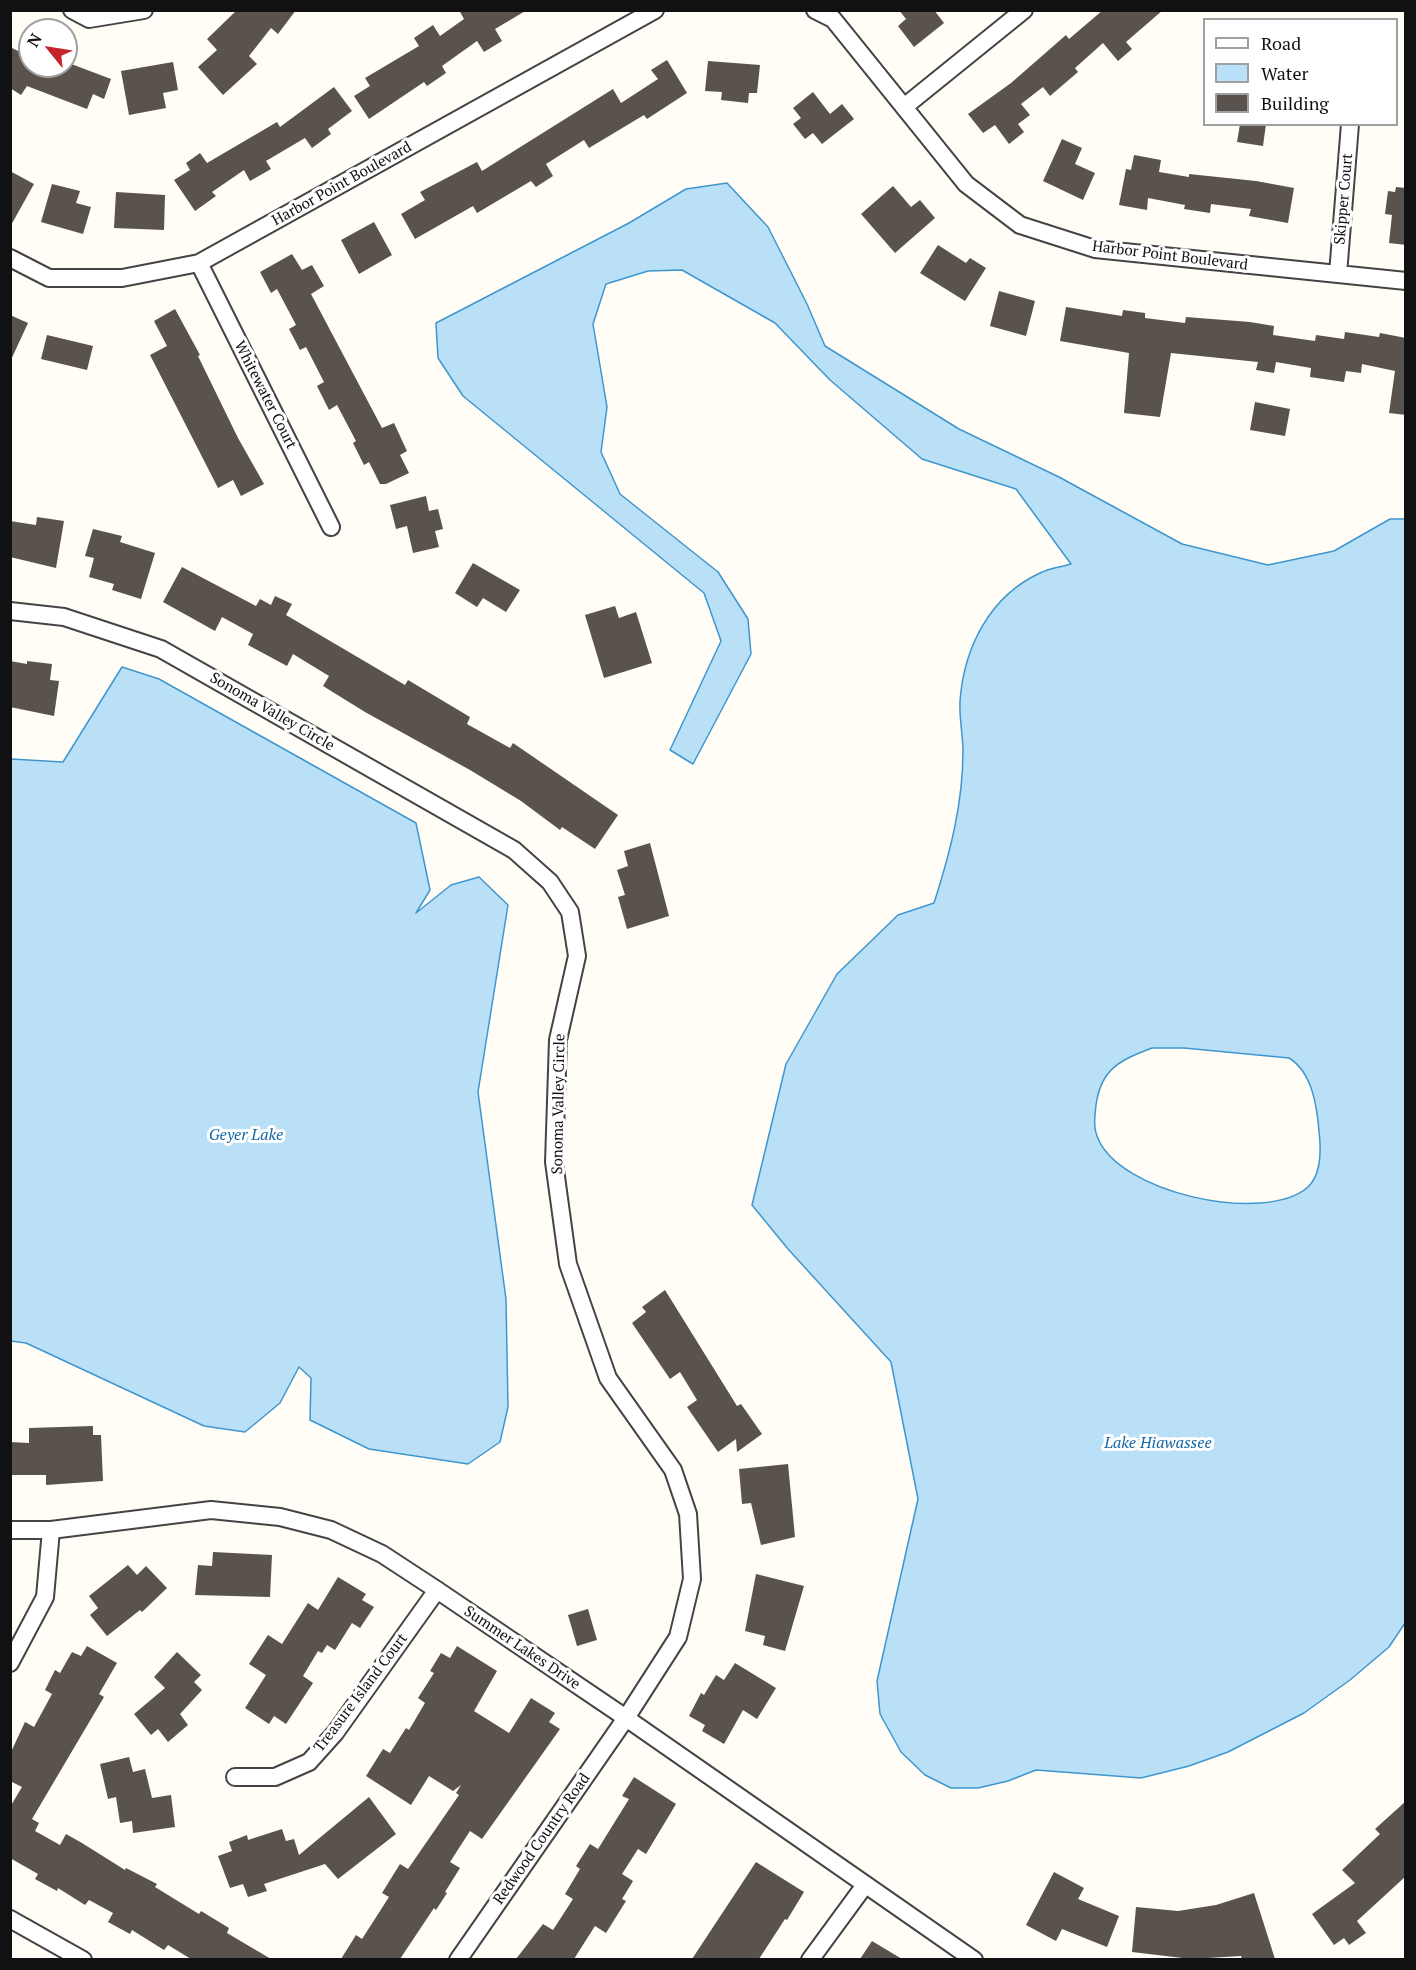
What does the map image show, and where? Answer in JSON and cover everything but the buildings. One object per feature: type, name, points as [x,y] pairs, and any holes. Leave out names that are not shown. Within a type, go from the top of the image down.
[{"type":"street","points":[[72,10],[89,19],[144,10]]},
{"type":"street","name":"Harbor Point Boulevard","points":[[10,258],[49,278],[122,278],[199,263],[655,10]]},
{"type":"street","name":"Harbor Point Boulevard","points":[[815,10],[833,19],[966,184],[1020,225],[1095,249],[1406,281]]},
{"type":"street","points":[[904,107],[1024,10]]},
{"type":"street","name":"Skipper Court","points":[[1338,274],[1350,126]]},
{"type":"street","name":"Whitewater Court","points":[[199,263],[331,527]]},
{"type":"street","name":"Sonoma Valley Circle","points":[[10,611],[64,617],[161,649],[514,850],[550,882],[570,912],[577,956],[558,1040],[554,1162],[568,1264],[608,1378],[673,1470],[688,1514],[692,1579],[678,1637],[626,1718]]},
{"type":"street","name":"Summer Lakes Drive","points":[[10,1530],[51,1530],[211,1510],[280,1517],[331,1530],[382,1554],[436,1590],[626,1718],[974,1959]]},
{"type":"street","points":[[10,1663],[45,1597],[51,1530]]},
{"type":"street","name":"Treasure Island Court","points":[[235,1777],[275,1777],[309,1762],[335,1733],[436,1590]]},
{"type":"street","name":"Redwood Country Road","points":[[458,1959],[626,1718]]},
{"type":"street","points":[[810,1959],[865,1885]]},
{"type":"street","points":[[10,1919],[83,1959]]},
{"type":"water","name":"Lake Hiawassee","points":[[727,183],[768,227],[807,304],[825,346],[959,429],[1059,477],[1182,544],[1268,565],[1334,551],[1390,519],[1405,519],[1405,1623],[1389,1647],[1350,1680],[1304,1713],[1228,1752],[1189,1766],[1141,1778],[1036,1770],[1008,1781],[978,1788],[951,1788],[925,1775],[901,1752],[880,1714],[877,1681],[918,1499],[891,1362],[788,1249],[752,1205],[786,1064],[837,974],[898,915],[934,903],[950,847],[961,790],[963,751],[960,701],[967,661],[974,643],[994,609],[1007,595],[1040,573],[1071,564],[1016,489],[922,459],[830,380],[775,323],[682,270],[648,271],[606,284],[593,324],[607,407],[601,452],[620,494],[718,572],[748,619],[751,654],[693,764],[670,750],[721,641],[704,593],[463,396],[438,358],[436,323],[629,223],[686,189]],"holes":[[[1152,1048],[1184,1048],[1289,1058],[1297,1064],[1312,1090],[1320,1138],[1318,1168],[1313,1182],[1308,1187],[1287,1198],[1260,1203],[1228,1203],[1194,1197],[1161,1187],[1132,1173],[1110,1156],[1097,1136],[1095,1124],[1096,1105],[1102,1082],[1114,1067]]]},
{"type":"water","name":"Geyer Lake","points":[[122,667],[159,679],[416,823],[430,890],[416,913],[451,885],[479,877],[508,905],[478,1092],[506,1299],[508,1407],[500,1442],[468,1464],[369,1449],[310,1420],[311,1378],[299,1367],[280,1403],[245,1432],[204,1426],[26,1343],[11,1341],[11,759],[63,762]]}]
